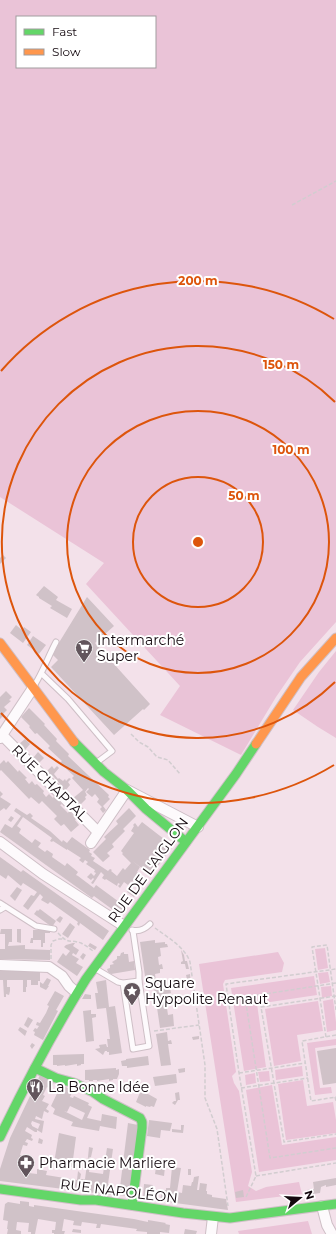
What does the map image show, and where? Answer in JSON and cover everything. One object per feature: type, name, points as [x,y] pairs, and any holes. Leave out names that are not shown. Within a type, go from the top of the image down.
[{"type":"street","name":"RUE DE L'AIGLON","points":[[1,1137],[35,1068],[76,993],[102,957],[127,927],[186,842],[242,766],[301,677],[336,638]]},
{"type":"street","points":[[0,643],[71,739],[95,764],[186,842]]},
{"type":"street","name":"RUE CHAPTAL","points":[[33,688],[1,736],[98,832]]},
{"type":"street","points":[[127,790],[198,826]]},
{"type":"street","name":"RUE CHAPTAL","points":[[91,843],[127,790]]},
{"type":"street","points":[[0,842],[43,874],[127,927]]},
{"type":"street","points":[[0,965],[49,967],[62,976],[76,993]]},
{"type":"street","points":[[35,1068],[56,1078],[74,1083],[93,1092],[140,1118],[142,1128],[132,1205]]},
{"type":"street","name":"RUE NAPOLÉON","points":[[1,1191],[132,1205],[213,1217],[232,1218],[336,1204]]},
{"type":"street","points":[[322,1206],[327,1225],[332,1234]]},
{"type":"street","points":[[211,1234],[213,1217]]},
{"type":"lane","points":[[33,688],[42,674],[46,661],[56,642]]},
{"type":"lane","points":[[42,674],[68,699],[112,750],[95,764]]},
{"type":"lane","points":[[0,903],[36,926],[54,929]]},
{"type":"lane","points":[[0,910],[5,907]]},
{"type":"lane","points":[[123,983],[133,1049],[149,1046],[139,981],[139,972],[127,927],[142,930],[150,924]]},
{"type":"lane","points":[[94,968],[114,980],[123,983],[139,981]]},
{"type":"path","points":[[292,205],[336,181]]},
{"type":"path","points":[[131,734],[139,742],[148,747],[157,757],[168,760],[180,774]]},
{"type":"path","points":[[150,924],[181,948],[189,957],[206,1072],[205,1098],[217,1129],[232,1218]]},
{"type":"path","points":[[54,929],[63,939]]},
{"type":"path","points":[[49,967],[51,945],[53,941],[59,939],[82,944],[102,957]]},
{"type":"path","points":[[326,1037],[312,947],[327,945],[336,1010]]},
{"type":"path","points":[[246,1197],[256,1176],[241,1088],[226,984],[336,969]]},
{"type":"path","points":[[336,983],[245,997],[270,1158],[336,1148]]},
{"type":"path","points":[[335,996],[261,1007],[284,1142],[336,1134]]},
{"type":"path","points":[[147,1032],[199,1025]]},
{"type":"path","points":[[336,1035],[302,1041],[311,1101],[336,1097],[336,1101]]},
{"type":"path","points":[[239,1072],[305,1063]]},
{"type":"path","points":[[241,1088],[308,1078]]},
{"type":"path","points":[[256,1176],[336,1163]]},
{"type":"shaded area","points":[[0,0],[336,0],[336,622],[300,662],[276,697],[241,755],[160,715],[180,686],[86,584],[104,563],[0,497]]},
{"type":"shaded area","points":[[336,651],[336,738],[293,710],[319,672]]},
{"type":"shaded area","points":[[325,948],[328,968],[318,970],[315,949]]},
{"type":"shaded area","points":[[278,952],[284,963],[282,972],[225,980],[223,984],[236,1072],[232,1076],[239,1091],[252,1172],[248,1186],[256,1191],[266,1187],[299,1182],[302,1194],[236,1202],[199,964]]},
{"type":"shaded area","points":[[328,972],[330,982],[320,984],[318,973]]},
{"type":"shaded area","points":[[314,976],[317,995],[257,1004],[266,1067],[244,1071],[231,988]]},
{"type":"shaded area","points":[[331,986],[332,996],[322,998],[321,987]]},
{"type":"shaded area","points":[[333,999],[336,1030],[327,1032],[323,1001]]},
{"type":"shaded area","points":[[318,1001],[323,1031],[297,1035],[301,1061],[274,1066],[265,1009]]},
{"type":"shaded area","points":[[336,1039],[336,1045],[315,1048],[320,1088],[331,1087],[332,1093],[315,1095],[307,1043]]},
{"type":"shaded area","points":[[302,1066],[303,1076],[276,1080],[275,1070]]},
{"type":"shaded area","points":[[269,1071],[270,1081],[260,1082],[258,1072]]},
{"type":"shaded area","points":[[255,1073],[256,1083],[246,1085],[245,1075]]},
{"type":"shaded area","points":[[303,1080],[307,1106],[333,1102],[336,1120],[336,1133],[286,1140],[278,1084]]},
{"type":"shaded area","points":[[272,1085],[282,1145],[336,1137],[336,1160],[259,1172],[246,1090]]},
{"type":"shaded area","points":[[308,1221],[312,1234],[239,1234],[238,1231]]},
{"type":"building","points":[[3,555],[6,558],[0,564],[0,558]]},
{"type":"building","points":[[44,586],[58,597],[56,600],[72,609],[67,618],[50,608],[52,606],[36,595]]},
{"type":"building","name":"Intermarché Super","points":[[87,597],[114,626],[95,643],[150,704],[114,735],[51,667],[58,660],[52,654]]},
{"type":"building","points":[[16,625],[22,630],[24,627],[31,632],[23,643],[10,633]]},
{"type":"building","points":[[33,636],[46,645],[39,654],[27,645]]},
{"type":"building","points":[[6,691],[12,697],[9,700],[11,701],[4,707],[7,710],[0,719],[0,697]]},
{"type":"building","points":[[29,708],[45,724],[44,725],[57,739],[56,741],[69,754],[68,756],[109,795],[108,797],[110,799],[103,806],[106,810],[103,813],[100,809],[102,807],[97,802],[99,799],[95,794],[92,797],[86,792],[89,789],[88,788],[85,792],[87,795],[85,797],[86,799],[79,806],[72,799],[83,790],[72,778],[74,776],[60,763],[62,761],[48,748],[50,746],[37,733],[35,734],[29,727],[30,726],[21,717]]},
{"type":"building","points":[[25,739],[30,744],[25,750],[19,744]]},
{"type":"building","points":[[38,752],[44,758],[38,764],[33,758]]},
{"type":"building","points":[[4,760],[6,763],[8,761],[18,772],[19,770],[27,778],[25,779],[29,784],[32,781],[35,785],[37,784],[44,791],[43,793],[46,797],[49,794],[53,798],[54,796],[62,804],[60,805],[68,813],[69,811],[76,819],[75,820],[79,825],[71,832],[64,824],[61,826],[54,819],[57,816],[42,801],[39,804],[31,797],[29,799],[1,770],[0,771],[0,764]]},
{"type":"building","points":[[52,766],[54,769],[57,766],[59,768],[54,774],[58,779],[59,778],[63,781],[65,779],[66,781],[69,778],[71,779],[68,782],[70,785],[65,791],[53,776],[51,777],[46,772]]},
{"type":"building","points":[[0,797],[11,804],[6,810],[4,808],[0,811]]},
{"type":"building","points":[[16,808],[27,815],[30,813],[33,816],[31,818],[50,831],[62,842],[63,840],[67,843],[72,837],[90,850],[89,852],[92,854],[91,856],[95,858],[93,861],[108,871],[110,869],[112,870],[111,871],[117,876],[123,868],[125,870],[131,863],[121,851],[134,833],[131,831],[135,823],[138,827],[142,822],[173,846],[151,875],[131,860],[140,867],[132,882],[131,881],[128,885],[124,882],[120,888],[118,886],[120,884],[118,883],[117,886],[102,878],[104,875],[101,872],[93,884],[91,883],[94,879],[93,878],[91,880],[87,877],[91,873],[94,876],[96,873],[94,872],[95,870],[86,864],[88,862],[85,860],[83,863],[79,860],[81,858],[53,841],[50,841],[52,838],[23,817],[17,826],[21,829],[19,833],[32,843],[35,839],[41,843],[38,847],[45,852],[47,850],[53,854],[52,857],[65,866],[67,863],[78,872],[76,875],[94,888],[96,885],[126,907],[120,915],[94,896],[92,898],[0,832],[5,824],[12,828],[21,816],[14,811]]},
{"type":"building","points":[[129,808],[136,816],[123,829],[125,831],[112,844],[114,847],[107,853],[110,856],[103,862],[93,852],[106,839],[104,837],[118,824],[116,821]]},
{"type":"building","points":[[11,816],[14,818],[11,822],[8,820]]},
{"type":"building","points":[[0,857],[21,872],[23,870],[109,931],[103,940],[80,923],[79,926],[77,924],[78,922],[50,902],[48,904],[41,900],[43,897],[40,894],[28,910],[23,906],[31,895],[34,896],[37,892],[23,883],[21,886],[8,875],[6,879],[0,875]]},
{"type":"building","points":[[17,887],[22,890],[15,901],[10,896]]},
{"type":"building","points":[[130,887],[138,892],[134,897],[127,892]]},
{"type":"building","points":[[40,909],[56,921],[52,927],[34,914]]},
{"type":"building","points":[[60,916],[63,918],[60,923],[56,920]]},
{"type":"building","points":[[70,923],[75,927],[68,938],[62,934]]},
{"type":"building","points":[[1,929],[12,929],[12,942],[9,942],[8,946],[25,945],[25,949],[50,950],[50,960],[0,959],[0,949],[5,949],[5,934],[0,934]]},
{"type":"building","points":[[17,929],[21,929],[21,943],[17,942]]},
{"type":"building","points":[[33,930],[50,930],[50,933],[45,933],[45,943],[43,943],[43,947],[41,947],[41,940],[33,940],[33,943],[30,943],[31,938],[33,938]]},
{"type":"building","points":[[155,940],[155,943],[165,942],[168,947],[160,948],[161,956],[158,957],[159,965],[162,964],[163,969],[160,969],[160,973],[155,974],[156,982],[146,983],[140,942]]},
{"type":"building","points":[[75,943],[73,946],[79,950],[76,955],[73,953],[72,955],[79,959],[76,963],[83,967],[77,976],[57,962],[63,953],[66,956],[70,951],[64,947]]},
{"type":"building","points":[[90,943],[97,947],[95,950],[88,946]]},
{"type":"building","points":[[181,950],[185,961],[187,961],[189,969],[186,969],[185,964],[181,964],[183,961]]},
{"type":"building","points":[[124,952],[124,954],[128,954],[129,962],[134,961],[135,970],[111,974],[108,972],[107,969],[110,968],[110,965],[114,964],[112,962],[117,959],[117,956],[120,956],[121,953]]},
{"type":"building","points":[[83,953],[86,955],[83,960],[80,957]]},
{"type":"building","points":[[0,969],[40,970],[40,981],[38,981],[38,985],[31,985],[31,980],[27,980],[26,992],[23,992],[23,980],[7,980],[7,987],[10,987],[10,991],[9,995],[6,994],[6,997],[4,997],[3,980],[0,980]]},
{"type":"building","points":[[190,974],[191,984],[188,984],[186,975]]},
{"type":"building","points":[[47,978],[51,980],[46,990],[40,987],[40,982],[43,984]]},
{"type":"building","points":[[106,980],[109,1007],[115,1006],[122,1053],[109,1055],[109,1052],[105,1051],[103,1055],[95,1049],[100,1048],[99,1045],[106,1044],[108,1047],[107,1039],[110,1039],[106,1008],[97,1009],[95,993],[98,993],[96,982]]},
{"type":"building","points":[[164,986],[164,988],[170,988],[171,993],[165,994],[168,1015],[173,1014],[174,1026],[160,1028],[154,987]]},
{"type":"building","points":[[55,991],[64,996],[43,1040],[34,1035],[35,1032],[33,1031],[39,1026],[36,1025],[37,1022],[40,1023],[46,1013],[49,1006],[47,1005]]},
{"type":"building","points":[[85,994],[91,995],[91,999],[82,999]]},
{"type":"building","points":[[91,1010],[91,1014],[96,1014],[96,1017],[92,1018],[94,1041],[86,1042],[83,1011]]},
{"type":"building","points":[[28,1017],[33,1020],[28,1028],[24,1025]]},
{"type":"building","points":[[20,1027],[27,1031],[25,1036],[18,1030]]},
{"type":"building","points":[[167,1032],[168,1041],[171,1040],[172,1044],[168,1044],[171,1065],[161,1066],[156,1034]]},
{"type":"building","points":[[199,1036],[199,1039],[193,1040],[192,1037]]},
{"type":"building","points":[[32,1043],[35,1045],[32,1049],[30,1046]]},
{"type":"building","points":[[336,1048],[336,1083],[323,1085],[317,1051]]},
{"type":"building","points":[[84,1054],[84,1064],[77,1066],[77,1064],[65,1066],[53,1065],[53,1055]]},
{"type":"building","points":[[148,1056],[149,1065],[127,1068],[127,1066],[122,1066],[121,1061],[126,1059]]},
{"type":"building","points":[[116,1068],[116,1070],[119,1069],[117,1079],[109,1081],[109,1079],[97,1081],[85,1080],[85,1070]]},
{"type":"building","points":[[185,1068],[185,1072],[179,1073],[178,1069]]},
{"type":"building","points":[[176,1074],[177,1083],[155,1086],[153,1077]]},
{"type":"building","points":[[40,1075],[54,1082],[51,1089],[47,1087],[43,1095],[45,1096],[42,1101],[49,1104],[46,1109],[49,1111],[48,1113],[44,1111],[42,1119],[36,1116],[35,1119],[44,1121],[42,1133],[37,1130],[37,1132],[35,1132],[27,1127],[25,1131],[32,1135],[31,1138],[33,1139],[32,1141],[27,1139],[25,1142],[28,1143],[27,1146],[23,1145],[20,1155],[26,1158],[21,1172],[37,1174],[37,1169],[47,1171],[46,1175],[77,1180],[78,1171],[81,1174],[80,1179],[85,1179],[88,1157],[91,1158],[89,1172],[103,1174],[107,1148],[113,1149],[108,1184],[112,1184],[111,1195],[0,1181],[0,1169],[10,1138]],"holes":[[[32,1121],[40,1124],[38,1129],[31,1124]]]},
{"type":"building","points":[[61,1085],[73,1090],[70,1097],[73,1098],[74,1096],[89,1103],[88,1105],[92,1107],[87,1118],[101,1121],[102,1114],[117,1117],[116,1129],[100,1126],[99,1131],[71,1126],[73,1122],[53,1114],[55,1109],[51,1106]],"holes":[[[70,1106],[85,1113],[82,1120],[64,1111],[67,1112]]]},
{"type":"building","points":[[141,1090],[157,1099],[154,1107],[146,1107],[136,1102]]},
{"type":"building","points":[[179,1092],[180,1100],[178,1100],[175,1105],[172,1103],[176,1101],[175,1093]]},
{"type":"building","points":[[149,1120],[172,1123],[170,1131],[161,1130],[160,1138],[147,1136]]},
{"type":"building","points":[[128,1123],[138,1125],[129,1196],[119,1195]]},
{"type":"building","points":[[181,1125],[184,1125],[183,1133],[172,1132],[172,1129],[181,1130]]},
{"type":"building","points":[[59,1133],[76,1137],[72,1167],[54,1163]]},
{"type":"building","points":[[39,1138],[43,1140],[42,1144],[38,1143]]},
{"type":"building","points":[[89,1147],[93,1148],[91,1157],[88,1157]]},
{"type":"building","points":[[156,1167],[165,1167],[164,1176],[155,1174]]},
{"type":"building","points":[[172,1167],[181,1168],[177,1192],[182,1193],[183,1185],[191,1186],[194,1177],[199,1176],[197,1190],[199,1190],[200,1183],[207,1184],[207,1194],[212,1195],[212,1197],[226,1199],[228,1210],[160,1201],[162,1190],[170,1188]]},
{"type":"building","points":[[188,1169],[191,1169],[191,1175],[188,1175]]},
{"type":"building","points":[[336,1178],[336,1185],[326,1187],[326,1185],[321,1187],[320,1193],[307,1195],[307,1190],[314,1189],[313,1182]]},
{"type":"building","points":[[144,1184],[153,1185],[152,1199],[143,1198]]},
{"type":"building","points":[[243,1190],[244,1197],[236,1198],[235,1192]]},
{"type":"building","points":[[20,1201],[29,1202],[29,1206],[34,1207],[34,1205],[148,1222],[148,1220],[166,1223],[165,1224],[170,1225],[169,1233],[160,1232],[160,1234],[147,1234],[147,1232],[136,1231],[137,1229],[101,1224],[100,1228],[96,1228],[97,1224],[82,1222],[81,1226],[73,1225],[74,1221],[64,1219],[62,1231],[65,1231],[64,1234],[54,1234],[52,1233],[52,1230],[55,1230],[56,1222],[38,1219],[35,1234],[28,1232],[29,1223],[17,1222],[16,1230],[21,1231],[21,1234],[7,1234],[8,1221],[3,1220],[5,1204],[8,1202],[20,1204]]},
{"type":"building","points":[[73,1229],[81,1230],[81,1233],[72,1232]]},
{"type":"building","points":[[185,1229],[197,1231],[196,1234],[184,1234]]},
{"type":"traffic: fast","points":[[74,742],[104,772],[127,790],[146,809],[186,842]]},
{"type":"traffic: fast","points":[[0,1137],[41,1057],[86,979],[236,774],[256,744]]},
{"type":"traffic: fast","points":[[35,1068],[56,1078],[74,1083],[93,1092],[103,1099],[140,1118],[142,1128],[132,1205]]},
{"type":"traffic: fast","points":[[0,1189],[230,1218],[336,1204]]},
{"type":"traffic: slow","points":[[256,744],[301,677],[336,638]]},
{"type":"traffic: slow","points":[[0,643],[74,742]]},
{"type":"place","name":"Intermarché Super","points":[[84,663]]},
{"type":"place","name":"Square Hyppolite Renaut","points":[[132,1006]]},
{"type":"place","name":"La Bonne Idée","points":[[35,1102]]},
{"type":"place","name":"Pharmacie Marliere","points":[[26,1178]]}]
